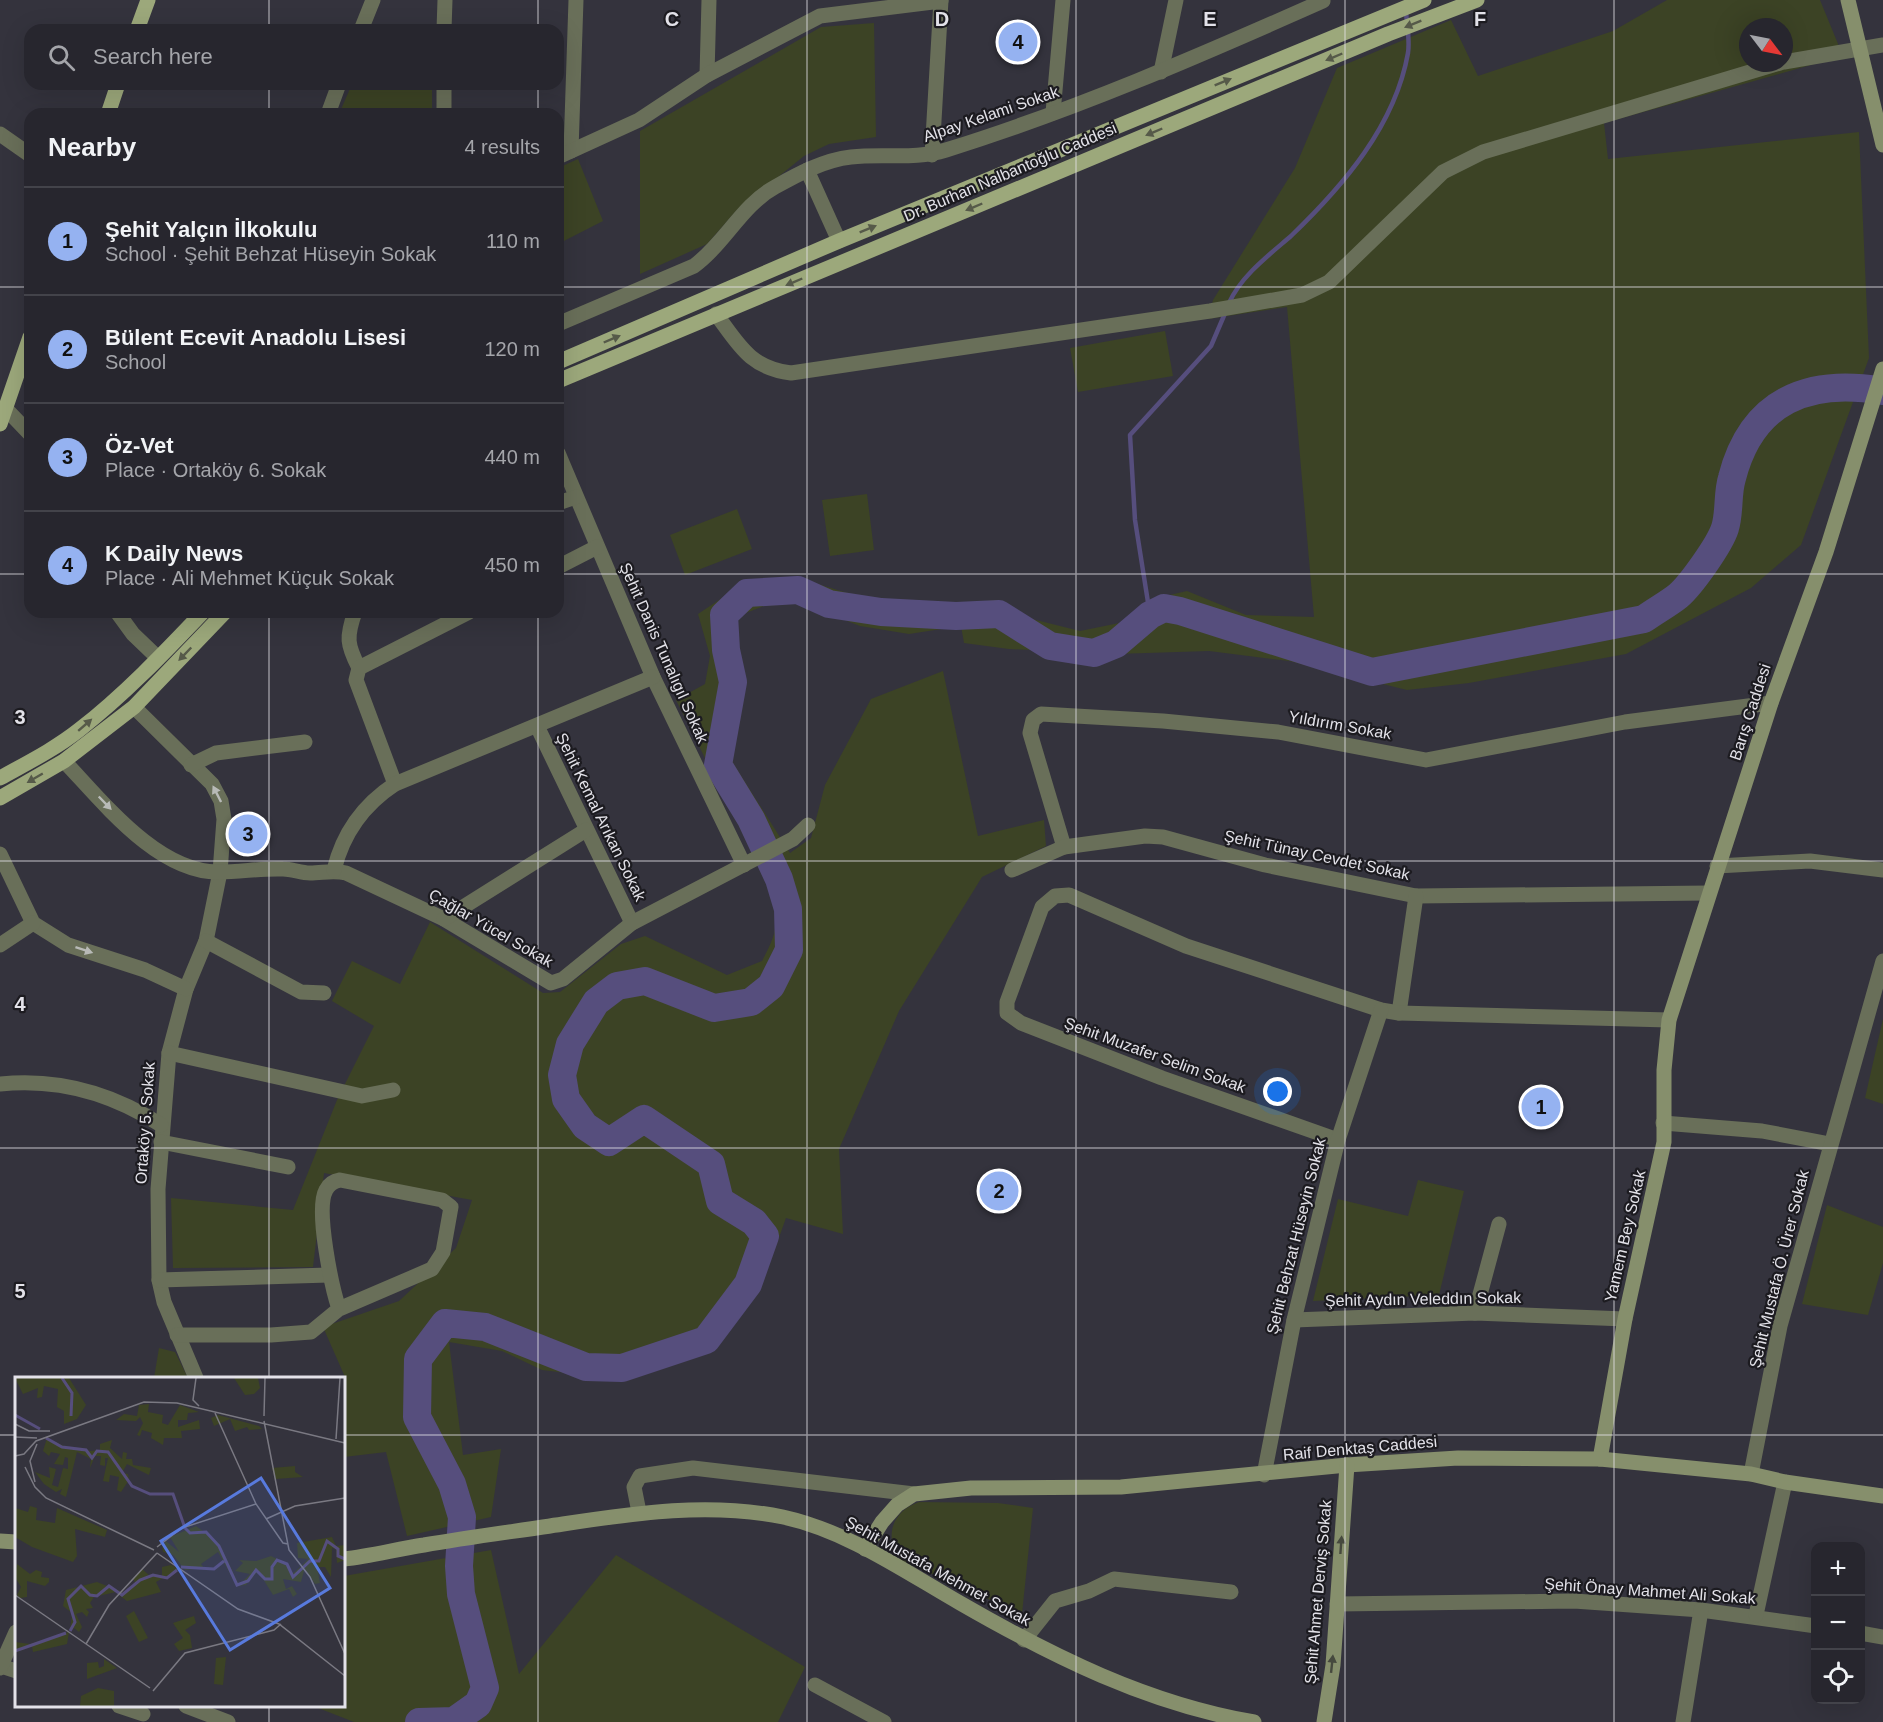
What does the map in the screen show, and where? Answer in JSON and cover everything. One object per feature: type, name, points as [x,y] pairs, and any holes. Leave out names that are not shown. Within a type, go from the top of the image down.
[{"type":"main road","points":[[139,24],[148,0]]},
{"type":"main road","name":"Dr. Burhan Nalbantoğlu Caddesi","points":[[564,359],[839,241],[1424,0]]},
{"type":"main road","name":"Dr. Burhan Nalbantoğlu Caddesi","points":[[564,378],[1388,34],[1478,0]]},
{"type":"main road","points":[[110,108],[116,90]]},
{"type":"main road","points":[[0,424],[24,353]]},
{"type":"main road","points":[[0,778],[41,756],[78,731],[158,658],[196,618]]},
{"type":"main road","points":[[0,798],[64,761],[134,707],[219,618]]},
{"type":"street","points":[[363,24],[373,0]]},
{"type":"street","points":[[444,24],[445,0]]},
{"type":"street","points":[[576,0],[564,154],[639,120],[707,75],[820,16],[941,1],[932,155]]},
{"type":"street","points":[[707,75],[709,0]]},
{"type":"street","points":[[820,16],[821,0]]},
{"type":"street","points":[[1053,113],[1063,0]]},
{"type":"street","points":[[1161,72],[1176,0]]},
{"type":"street","name":"Alpay Kelami Sokak","points":[[564,321],[694,266],[713,250],[756,200],[774,187],[807,170],[853,157],[932,155],[1161,72],[1323,1]]},
{"type":"street","points":[[1848,2],[1883,145]]},
{"type":"street","points":[[1793,60],[1860,47],[1883,45]]},
{"type":"street","points":[[716,314],[753,361],[773,370],[791,373],[1210,311],[1302,295],[1329,282],[1443,172],[1483,152],[1750,72]]},
{"type":"street","points":[[330,108],[337,90]]},
{"type":"street","points":[[444,90],[444,108]]},
{"type":"street","points":[[0,134],[24,151]]},
{"type":"street","points":[[807,170],[839,241]]},
{"type":"street","name":"Barış Caddesi","points":[[1669,1020],[1770,703],[1826,552],[1870,417],[1883,369]]},
{"type":"street","points":[[5,408],[24,428]]},
{"type":"street","name":"Şehit Danis Tunalıgıl Sokak","points":[[564,468],[652,677],[748,863]]},
{"type":"street","points":[[564,501],[576,497]]},
{"type":"street","points":[[564,564],[597,547]]},
{"type":"street","points":[[121,618],[133,634],[158,658]]},
{"type":"street","points":[[353,618],[349,627],[348,647],[359,668],[356,680],[395,784]]},
{"type":"street","points":[[359,668],[457,618]]},
{"type":"street","points":[[334,870],[338,851],[354,822],[377,796],[395,784],[652,677]]},
{"type":"street","name":"Yıldırım Sokak","points":[[1064,847],[1030,733],[1034,720],[1041,714],[1163,721],[1278,732],[1426,760],[1625,722],[1770,703]]},
{"type":"street","name":"Ortaköy 5. Sokak","points":[[134,707],[212,784],[221,801],[224,831],[220,872],[206,941],[186,989],[169,1053],[161,1125],[158,1189],[159,1280],[164,1302],[196,1377]]},
{"type":"street","name":"Şehit Kemal Arıkan Sokak","points":[[537,726],[632,923]]},
{"type":"street","points":[[191,765],[216,753],[305,742]]},
{"type":"street","name":"Çağlar Yücel Sokak","points":[[64,761],[116,815],[155,849],[178,864],[198,871],[220,872],[276,869],[312,873],[334,870],[444,919],[550,983],[563,979],[632,923],[784,844],[808,825]]},
{"type":"street","points":[[444,919],[586,830]]},
{"type":"street","name":"Şehit Tünay Cevdet Sokak","points":[[1012,870],[1064,847],[1145,836],[1163,837],[1265,865],[1416,896],[1709,893]]},
{"type":"street","points":[[0,854],[33,923],[68,945],[145,970],[186,989]]},
{"type":"street","points":[[1717,866],[1810,861],[1883,870]]},
{"type":"street","name":"Şehit Muzafer Selim Sokak","points":[[1338,1140],[1162,1078],[1021,1023],[1007,1013],[1007,1002],[1042,907],[1055,896],[1069,895],[1186,946],[1381,1010]]},
{"type":"street","points":[[1399,1013],[1416,896]]},
{"type":"street","points":[[0,945],[33,923]]},
{"type":"street","points":[[206,941],[301,992],[324,993]]},
{"type":"street","name":"Şehit Mustafa Ö. Ürer Sokak","points":[[1751,1474],[1780,1326],[1830,1144],[1878,999],[1883,961]]},
{"type":"street","points":[[1381,1010],[1399,1013],[1669,1020]]},
{"type":"street","name":"Şehit Behzat Hüseyin Sokak","points":[[1264,1475],[1294,1320],[1338,1140],[1381,1010]]},
{"type":"street","name":"Yamem Bey Sokak","points":[[1600,1459],[1625,1319],[1664,1142],[1665,1044],[1669,1020]]},
{"type":"street","points":[[169,1053],[362,1096],[393,1090]]},
{"type":"street","points":[[0,1084],[16,1082],[71,1086],[124,1103],[161,1125]]},
{"type":"street","points":[[1663,1123],[1762,1131],[1830,1144]]},
{"type":"street","points":[[161,1142],[288,1167]]},
{"type":"street","points":[[177,1335],[271,1335],[310,1332],[339,1309],[432,1269],[443,1252],[451,1207],[442,1200],[340,1180],[334,1181],[325,1191],[323,1199],[329,1275],[339,1309]]},
{"type":"street","points":[[1475,1313],[1499,1224]]},
{"type":"street","points":[[159,1280],[329,1275]]},
{"type":"street","name":"Şehit Aydın Veleddın Sokak","points":[[1294,1320],[1475,1313],[1625,1319]]},
{"type":"street","name":"Raif Denktaş Caddesi","points":[[914,1494],[971,1488],[1121,1487],[1264,1475],[1347,1465],[1458,1458],[1600,1459],[1751,1474],[1785,1482],[1883,1496]]},
{"type":"street","name":"Şehit Ahmet Derviş Sokak","points":[[1324,1722],[1333,1665],[1347,1465]]},
{"type":"street","points":[[639,1512],[634,1487],[640,1476],[693,1468],[914,1494]]},
{"type":"street","points":[[1756,1616],[1785,1482]]},
{"type":"street","points":[[865,1549],[882,1522],[897,1505],[914,1494]]},
{"type":"street","name":"Şehit Mustafa Mehmet Sokak","points":[[345,1559],[639,1512],[692,1509],[748,1512],[784,1517],[821,1528],[865,1549],[1024,1640],[1099,1676],[1224,1717],[1254,1722]]},
{"type":"street","points":[[0,1541],[15,1542]]},
{"type":"street","points":[[1024,1640],[1055,1601],[1089,1591],[1114,1579],[1230,1592]]},
{"type":"street","name":"Şehit Önay Mahmet Ali Sokak","points":[[1337,1604],[1574,1601],[1701,1610],[1811,1625]]},
{"type":"street","points":[[1683,1722],[1701,1610]]},
{"type":"street","points":[[1,1667],[15,1634]]},
{"type":"street","points":[[1865,1634],[1883,1637]]},
{"type":"street","points":[[815,1685],[884,1722]]},
{"type":"street","points":[[122,1707],[143,1714]]},
{"type":"street","points":[[189,1707],[228,1722]]},
{"type":"green space","points":[[1667,0],[1820,0],[1843,56],[1793,70],[1793,18],[1739,18],[1739,72],[1786,72],[1604,123],[1608,159],[1859,132],[1869,358],[1801,545],[1751,588],[1626,654],[1469,683],[1407,690],[1289,661],[1209,651],[1115,654],[1009,649],[964,643],[961,626],[909,634],[860,626],[801,603],[764,606],[738,616],[730,633],[744,681],[732,731],[733,763],[790,853],[811,838],[825,785],[871,699],[943,671],[978,836],[1044,820],[1046,846],[982,877],[899,1011],[839,1149],[843,1234],[786,1218],[777,1243],[721,1340],[624,1376],[601,1377],[542,1370],[502,1351],[449,1342],[463,1455],[501,1449],[491,1517],[407,1536],[386,1452],[345,1457],[345,1377],[323,1327],[399,1301],[456,1248],[472,1200],[324,1173],[313,1267],[173,1268],[171,1198],[293,1210],[337,1100],[374,1026],[332,1001],[352,961],[400,984],[430,922],[543,993],[560,992],[621,944],[645,936],[727,975],[762,961],[772,941],[776,925],[775,908],[769,886],[676,700],[705,684],[710,656],[698,614],[734,590],[798,578],[877,602],[908,603],[923,607],[997,600],[1032,619],[1080,631],[1129,621],[1161,597],[1187,591],[1246,615],[1314,617],[1287,307],[1208,319],[1213,300],[1295,168],[1337,68],[1451,20],[1478,76],[1613,31]]},
{"type":"green space","points":[[874,23],[876,137],[829,144],[804,156],[736,211],[707,244],[640,274],[640,131],[821,27]]},
{"type":"green space","points":[[349,90],[432,90],[432,108],[342,108]]},
{"type":"green space","points":[[578,159],[603,221],[564,241],[564,165]]},
{"type":"green space","points":[[1165,331],[1173,376],[1078,392],[1070,348]]},
{"type":"green space","points":[[867,494],[874,550],[830,556],[822,500]]},
{"type":"green space","points":[[737,509],[752,549],[685,575],[670,535]]},
{"type":"green space","points":[[1883,1019],[1883,1104],[1865,1098]]},
{"type":"green space","points":[[1418,1180],[1464,1191],[1439,1295],[1313,1301],[1338,1199],[1408,1216]]},
{"type":"green space","points":[[1827,1205],[1883,1227],[1883,1263],[1868,1315],[1802,1304]]},
{"type":"green space","points":[[159,1348],[175,1352],[188,1377],[154,1377]]},
{"type":"green space","points":[[919,1502],[998,1503],[1033,1508],[1022,1614],[901,1560],[892,1542],[893,1526],[902,1512]]},
{"type":"green space","points":[[491,1550],[519,1674],[616,1555],[805,1667],[778,1722],[354,1722],[316,1707],[345,1707],[345,1576]]},
{"type":"waterway","points":[[1229,303],[1248,275],[1329,197],[1379,130],[1392,105],[1408,53],[1406,12]]},
{"type":"waterway","points":[[1150,615],[1135,520],[1130,435],[1211,346],[1226,311]]},
{"type":"waterway","points":[[419,1722],[454,1721],[478,1704],[485,1688],[461,1594],[459,1566],[462,1517],[452,1484],[417,1417],[418,1359],[445,1323],[485,1327],[586,1367],[622,1368],[706,1340],[748,1284],[765,1236],[754,1222],[720,1201],[711,1164],[644,1119],[609,1142],[585,1126],[566,1099],[562,1075],[570,1044],[596,1002],[617,986],[645,981],[714,1008],[751,1002],[771,986],[789,950],[788,909],[779,879],[751,819],[718,765],[733,682],[726,650],[724,615],[747,593],[798,590],[829,604],[881,612],[956,616],[999,614],[1050,646],[1094,653],[1116,644],[1150,615],[1164,608],[1180,611],[1372,672],[1644,619],[1684,591],[1705,564],[1725,528],[1730,484],[1741,451],[1754,430],[1769,413],[1787,400],[1808,392],[1831,388],[1883,391]]},
{"type":"place","name":"K Daily News","points":[[1018,42]]},
{"type":"place","name":"Öz-Vet","points":[[248,834]]},
{"type":"place","name":"Şehit Yalçın İlkokulu","points":[[1541,1107]]},
{"type":"place","name":"Bülent Ecevit Anadolu Lisesi","points":[[999,1191]]}]
